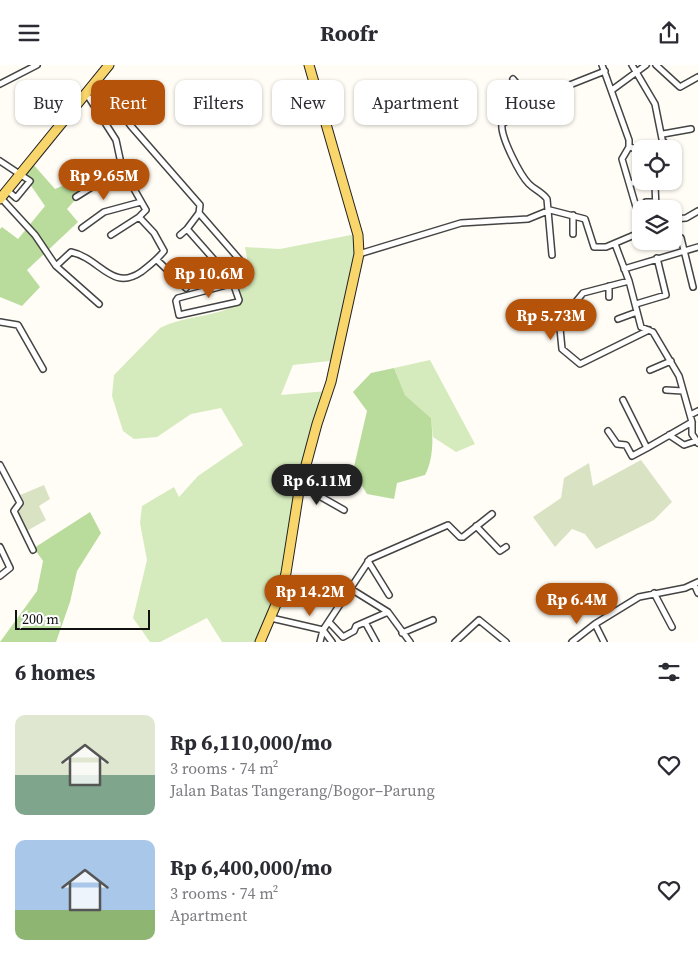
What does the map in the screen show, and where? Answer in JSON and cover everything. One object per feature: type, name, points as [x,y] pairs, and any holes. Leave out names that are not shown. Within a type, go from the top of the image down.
[{"type":"main road","points":[[97,80],[109,65]]},
{"type":"main road","points":[[260,642],[271,618],[286,573],[300,485],[331,382],[359,254],[358,235],[309,65]]},
{"type":"main road","points":[[0,199],[91,87]]},
{"type":"street","points":[[0,84],[37,65]]},
{"type":"street","points":[[602,65],[627,134],[629,147],[622,159],[634,200]]},
{"type":"street","points":[[632,65],[654,104],[664,140]]},
{"type":"street","points":[[612,90],[646,65]]},
{"type":"street","points":[[656,65],[680,87],[698,77]]},
{"type":"street","points":[[574,83],[605,71]]},
{"type":"street","points":[[86,93],[116,140],[122,168],[146,210],[139,217],[111,235]]},
{"type":"street","points":[[130,125],[200,205],[199,213],[180,235]]},
{"type":"street","points":[[502,125],[501,130],[521,172],[529,184],[544,195],[550,210],[552,255]]},
{"type":"street","points":[[663,134],[691,129]]},
{"type":"street","points":[[0,161],[30,183],[16,198],[7,190]]},
{"type":"street","points":[[76,197],[122,168]]},
{"type":"street","points":[[0,199],[35,235],[56,266],[99,304]]},
{"type":"street","points":[[82,228],[104,211],[141,202]]},
{"type":"street","points":[[359,254],[461,223],[528,219],[550,210],[585,219],[594,247],[615,244],[632,236]]},
{"type":"street","points":[[682,218],[698,211]]},
{"type":"street","points":[[186,229],[233,281],[238,302],[180,315],[176,301],[178,298],[233,281],[246,266],[199,213]]},
{"type":"street","points":[[573,215],[573,234]]},
{"type":"street","points":[[56,266],[71,252],[78,254],[122,280],[130,279],[158,260],[164,251],[154,233],[139,217]]},
{"type":"street","points":[[682,242],[693,287]]},
{"type":"street","points":[[615,244],[629,281],[641,327],[650,330],[680,376],[692,421],[692,434],[697,442],[684,445],[669,435]]},
{"type":"street","points":[[624,269],[698,247]]},
{"type":"street","points":[[636,304],[666,294],[657,258]]},
{"type":"street","points":[[158,260],[186,288]]},
{"type":"street","points":[[538,313],[575,304],[583,293],[629,281]]},
{"type":"street","points":[[609,286],[609,297]]},
{"type":"street","points":[[558,308],[562,349],[580,364],[650,330]]},
{"type":"street","points":[[618,319],[637,312]]},
{"type":"street","points":[[0,322],[18,325],[43,369]]},
{"type":"street","points":[[650,369],[671,361]]},
{"type":"street","points":[[666,390],[683,391]]},
{"type":"street","points":[[623,400],[647,448]]},
{"type":"street","points":[[690,415],[698,411]]},
{"type":"street","points":[[608,431],[617,445],[626,445],[632,456],[692,421]]},
{"type":"street","points":[[0,465],[20,503],[14,511],[34,549]]},
{"type":"street","points":[[300,485],[344,510]]},
{"type":"street","points":[[320,642],[323,630],[368,561],[448,525],[462,537],[492,514]]},
{"type":"street","points":[[476,526],[500,551],[506,547]]},
{"type":"street","points":[[0,547],[10,568],[0,576]]},
{"type":"street","points":[[368,561],[389,595]]},
{"type":"street","points":[[572,642],[595,623],[633,600],[654,593],[677,590],[696,583],[698,593]]},
{"type":"street","points":[[351,589],[388,612],[410,642]]},
{"type":"street","points":[[654,593],[672,627]]},
{"type":"street","points":[[329,622],[343,637],[354,632],[355,627],[388,612]]},
{"type":"street","points":[[271,618],[323,630],[332,642]]},
{"type":"street","points":[[402,633],[433,620]]},
{"type":"street","points":[[455,642],[479,620],[506,642]]},
{"type":"street","points":[[365,622],[376,642]]},
{"type":"street","points":[[595,623],[604,642]]},
{"type":"green space","points":[[32,163],[55,189],[77,180],[85,189],[67,209],[78,222],[27,270],[40,287],[22,306],[0,297],[0,229],[2,227],[18,239],[45,206],[23,174]]},
{"type":"green space","points":[[361,233],[339,360],[293,365],[281,395],[327,391],[294,510],[290,558],[260,642],[222,642],[207,618],[160,642],[150,642],[133,618],[147,560],[140,523],[142,506],[174,487],[179,497],[198,476],[243,445],[221,408],[191,414],[157,437],[134,439],[123,431],[112,396],[114,375],[160,328],[230,308],[239,303],[236,290],[248,287],[250,274],[245,247],[280,249]]},
{"type":"green space","points":[[430,360],[475,444],[456,452],[433,437],[431,418],[405,395],[394,368]]},
{"type":"green space","points":[[394,368],[405,395],[431,418],[432,440],[430,462],[425,475],[397,483],[394,499],[367,494],[353,471],[367,411],[353,392],[371,373]]},
{"type":"green space","points":[[641,460],[672,502],[654,520],[596,549],[585,534],[572,529],[555,547],[533,517],[561,498],[564,478],[589,463],[593,486]]},
{"type":"green space","points":[[44,485],[50,499],[39,506],[46,520],[25,532],[13,498]]},
{"type":"green space","points":[[90,512],[101,533],[77,571],[70,602],[56,642],[0,642],[37,591],[43,561],[34,548]]}]
